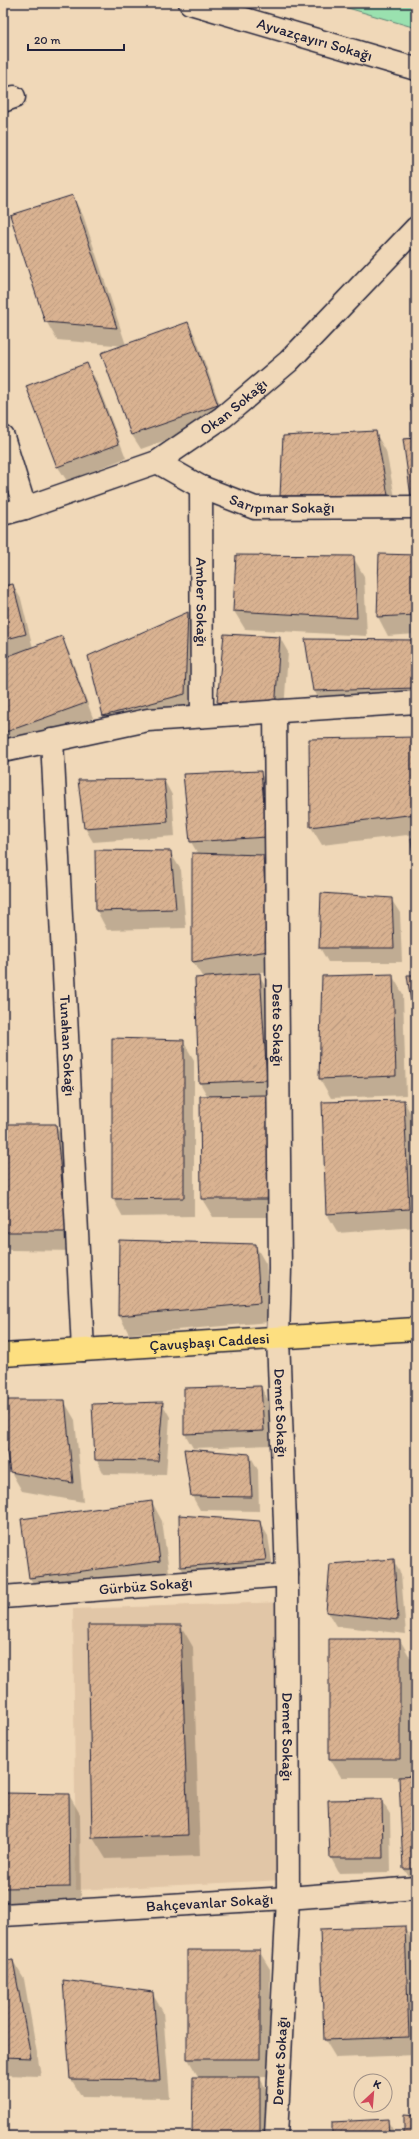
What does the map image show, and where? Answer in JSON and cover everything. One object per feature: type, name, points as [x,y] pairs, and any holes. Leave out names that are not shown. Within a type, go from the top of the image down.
[{"type":"main road","name":"Çavuşbaşı Caddesi","points":[[3,1355],[416,1329]]},
{"type":"street","name":"Ayvazçayırı Sokağı","points":[[190,3],[416,69]]},
{"type":"street","name":"Okan Sokağı","points":[[3,514],[25,508],[157,462],[223,416],[289,362],[416,228]]},
{"type":"street","points":[[3,437],[25,508]]},
{"type":"street","name":"Sarıpınar Sokağı","points":[[157,462],[200,488],[255,508],[416,507]]},
{"type":"street","name":"Amber Sokağı","points":[[200,488],[202,716]]},
{"type":"street","points":[[3,751],[148,720],[416,702]]},
{"type":"street","name":"Deste Sokağı","points":[[275,711],[280,1269],[278,1338]]},
{"type":"street","name":"Tunahan Sokağı","points":[[52,740],[83,1350]]},
{"type":"street","name":"Demet Sokağı","points":[[276,2136],[288,1898],[287,1575],[278,1338]]},
{"type":"street","name":"Gürbüz Sokağı","points":[[3,1597],[287,1575]]},
{"type":"street","name":"Bahçevanlar Sokağı","points":[[3,1915],[288,1898],[416,1888]]},
{"type":"shaded area","points":[[283,1602],[283,1880],[76,1890],[73,1609]]},
{"type":"green space","points":[[331,3],[416,3],[416,28]]},
{"type":"building","points":[[73,195],[117,328],[45,322],[10,215]]},
{"type":"building","points":[[188,322],[218,405],[131,435],[101,353]]},
{"type":"building","points":[[411,359],[416,359],[416,411],[411,411]]},
{"type":"building","points":[[87,363],[119,444],[57,467],[26,386]]},
{"type":"building","points":[[376,431],[388,495],[280,496],[283,436]]},
{"type":"building","points":[[416,438],[416,496],[411,497],[403,439]]},
{"type":"building","points":[[379,554],[416,555],[416,615],[377,617]]},
{"type":"building","points":[[236,555],[354,556],[357,618],[233,611]]},
{"type":"building","points":[[13,584],[26,634],[3,640],[3,586]]},
{"type":"building","points":[[188,612],[185,694],[103,716],[88,656]]},
{"type":"building","points":[[224,634],[280,637],[275,711],[217,702]]},
{"type":"building","points":[[62,636],[86,703],[3,733],[3,658]]},
{"type":"building","points":[[305,639],[416,640],[416,688],[313,691]]},
{"type":"building","points":[[416,737],[416,814],[310,827],[309,739]]},
{"type":"building","points":[[261,771],[267,837],[190,842],[183,774]]},
{"type":"building","points":[[164,779],[168,822],[84,828],[78,780]]},
{"type":"building","points":[[411,838],[416,838],[416,887]]},
{"type":"building","points":[[95,850],[171,851],[176,909],[96,911]]},
{"type":"building","points":[[192,853],[263,855],[269,951],[192,962]]},
{"type":"building","points":[[321,893],[392,898],[394,948],[319,948]]},
{"type":"building","points":[[260,973],[267,1080],[199,1083],[195,978]]},
{"type":"building","points":[[393,974],[396,1076],[319,1079],[322,976]]},
{"type":"building","points":[[407,975],[416,975],[416,1037]]},
{"type":"building","points":[[112,1038],[184,1040],[184,1198],[112,1199]]},
{"type":"building","points":[[269,1095],[273,1199],[201,1199],[200,1096]]},
{"type":"building","points":[[404,1100],[409,1209],[326,1214],[322,1102]]},
{"type":"building","points":[[3,1124],[56,1124],[67,1232],[3,1232]]},
{"type":"building","points":[[119,1240],[256,1244],[260,1303],[118,1316]]},
{"type":"building","points":[[261,1386],[264,1431],[184,1434],[184,1388]]},
{"type":"building","points":[[3,1400],[65,1400],[73,1483],[10,1472],[3,1429]]},
{"type":"building","points":[[163,1402],[158,1461],[95,1460],[92,1404]]},
{"type":"building","points":[[184,1449],[250,1454],[252,1497],[191,1496]]},
{"type":"building","points":[[152,1501],[160,1561],[29,1578],[21,1519]]},
{"type":"building","points":[[179,1515],[260,1521],[266,1560],[180,1567]]},
{"type":"building","points":[[394,1559],[398,1620],[326,1612],[330,1564]]},
{"type":"building","points":[[88,1625],[181,1625],[188,1835],[92,1838]]},
{"type":"building","points":[[329,1639],[400,1639],[400,1759],[329,1759]]},
{"type":"building","points":[[416,1776],[416,1869],[403,1869],[399,1777]]},
{"type":"building","points":[[3,1793],[69,1794],[70,1887],[3,1888]]},
{"type":"building","points":[[382,1799],[383,1858],[330,1858],[328,1800]]},
{"type":"building","points":[[405,1926],[409,2037],[324,2040],[320,1929]]},
{"type":"building","points":[[187,1950],[260,1950],[260,2059],[187,2059]]},
{"type":"building","points":[[13,1960],[31,2058],[3,2057],[3,1961]]},
{"type":"building","points":[[63,1980],[153,1992],[160,2080],[70,2079]]},
{"type":"building","points":[[193,2077],[260,2077],[260,2136],[192,2136]]},
{"type":"building","points":[[404,2115],[416,2116],[416,2136],[404,2136]]},
{"type":"building","points":[[388,2119],[389,2136],[332,2136],[332,2122]]},
{"type":"building","points":[[3,2132],[19,2133],[19,2136],[3,2136]]}]
